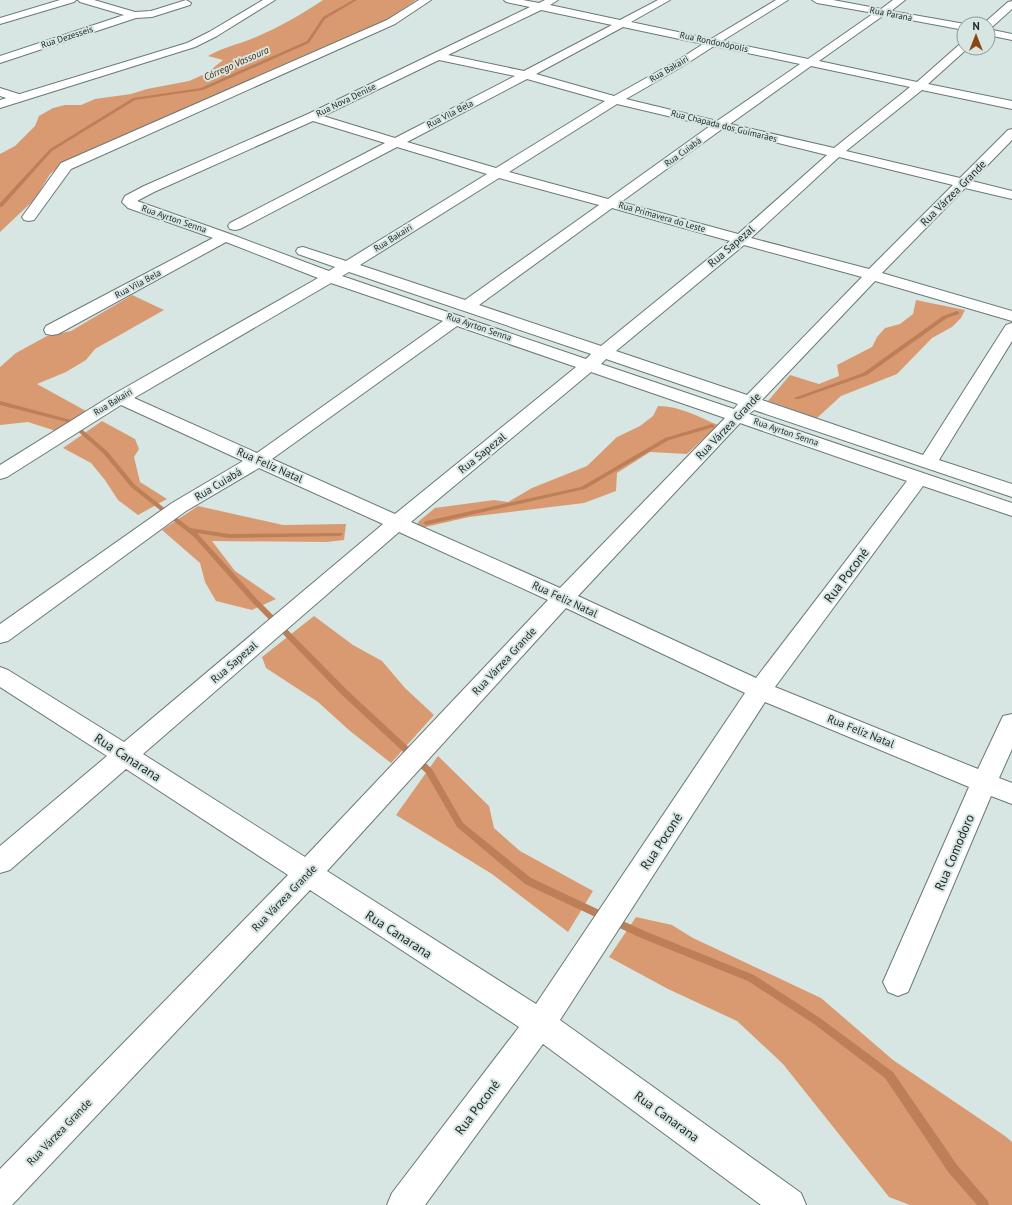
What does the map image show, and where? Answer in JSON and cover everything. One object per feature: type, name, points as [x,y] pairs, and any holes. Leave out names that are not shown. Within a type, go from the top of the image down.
[{"type":"street","points":[[0,21],[71,0]]},
{"type":"street","name":"Rua Dezesseis","points":[[83,0],[135,15]]},
{"type":"street","points":[[0,104],[191,45],[213,34],[270,0]]},
{"type":"street","points":[[29,217],[66,166],[384,26],[426,0]]},
{"type":"street","name":"Rua Rondonópolis","points":[[509,0],[811,62],[918,86]]},
{"type":"street","name":"Rua Nova Denise","points":[[137,196],[312,117],[553,0]]},
{"type":"street","name":"Rua Vila Bela","points":[[52,330],[397,142],[665,0]]},
{"type":"street","name":"Rua Bakairi","points":[[0,473],[120,398],[330,277],[615,100],[679,64],[783,0]]},
{"type":"street","name":"Rua Paraná","points":[[817,0],[956,26]]},
{"type":"street","name":"Rua Cuiabá","points":[[0,636],[179,507],[259,460],[721,124],[900,0]]},
{"type":"street","name":"Rua Dezesseis","points":[[0,60],[135,15],[152,14],[181,1]]},
{"type":"street","points":[[996,17],[1012,4]]},
{"type":"street","points":[[996,33],[1012,36]]},
{"type":"street","name":"Rua Sapezal","points":[[0,862],[397,523],[740,240],[836,153],[956,53]]},
{"type":"street","name":"Rua Chapada dos Guimarães","points":[[437,56],[526,75],[615,100],[721,124],[1012,195]]},
{"type":"street","points":[[918,86],[1012,106]]},
{"type":"street","points":[[0,92],[18,98]]},
{"type":"street","name":"Rua Primavera do Leste","points":[[312,117],[498,173],[613,203],[740,240],[872,275],[1012,316]]},
{"type":"street","name":"Rua Várzea Grande","points":[[0,1193],[307,874],[563,598],[872,275],[1012,133]]},
{"type":"street","name":"Rua Ayrton Senna","points":[[137,196],[130,199],[129,202],[132,205],[347,266],[590,364],[738,416],[924,470],[1012,491]]},
{"type":"street","name":"Rua Ayrton Senna","points":[[230,232],[330,277],[605,352],[751,403],[924,470],[1012,510]]},
{"type":"street","name":"Rua Poconé","points":[[404,1205],[540,1024],[760,690],[924,470],[1012,328]]},
{"type":"street","name":"Rua Feliz Natal","points":[[120,398],[563,598],[760,690],[1012,794]]},
{"type":"street","name":"Rua Canarana","points":[[0,676],[125,755],[540,1024],[789,1205]]},
{"type":"street","name":"Rua Comodoro","points":[[898,982],[984,782],[1012,723]]},
{"type":"shaded area","points":[[323,0],[416,0],[390,18],[343,40],[65,162],[50,174],[35,199],[0,232],[0,154],[15,146],[35,126],[39,116],[53,108],[65,105],[81,105],[95,99],[131,94],[147,89],[189,81],[207,73],[223,60],[208,56],[274,29]]},
{"type":"shaded area","points":[[132,295],[164,310],[95,349],[86,360],[66,372],[37,384],[86,411],[56,431],[28,422],[0,425],[0,367],[16,353],[47,336],[71,331]]},
{"type":"shaded area","points":[[916,300],[965,310],[961,318],[952,327],[932,338],[897,374],[841,396],[817,418],[768,401],[790,375],[819,384],[839,376],[837,365],[872,347],[877,337],[885,328],[900,324],[913,314]]},
{"type":"shaded area","points":[[658,406],[666,406],[682,410],[718,425],[687,454],[650,452],[617,473],[616,491],[584,503],[469,517],[421,528],[416,527],[419,521],[435,508],[494,500],[508,502],[532,488],[587,466],[617,437],[640,426],[653,416]]},
{"type":"shaded area","points":[[102,421],[135,439],[139,449],[134,457],[140,482],[167,499],[138,515],[118,500],[105,480],[91,463],[63,448]]},
{"type":"shaded area","points":[[198,506],[283,525],[346,524],[344,540],[326,542],[212,541],[235,571],[276,599],[252,610],[216,601],[205,582],[200,563],[162,530]]},
{"type":"shaded area","points":[[314,616],[353,645],[382,661],[405,688],[434,715],[391,763],[350,731],[318,702],[266,668],[262,657]]},
{"type":"shaded area","points":[[438,756],[489,806],[494,828],[520,851],[593,891],[568,932],[492,874],[396,815]]},
{"type":"shaded area","points":[[636,917],[672,925],[693,938],[821,998],[893,1060],[1005,1136],[1012,1142],[1012,1205],[910,1205],[889,1197],[783,1064],[737,1021],[668,989],[609,957]]},
{"type":"waterway","name":"Córrego Vassoura","points":[[0,206],[51,150],[134,99],[202,89],[308,42],[324,18],[355,0]]},
{"type":"waterway","points":[[797,398],[865,374],[945,317],[957,313]]},
{"type":"waterway","points":[[0,403],[69,421],[105,452],[133,486],[196,536],[254,600],[344,692],[429,771],[460,825],[528,881],[605,917]]},
{"type":"waterway","points":[[426,523],[583,488],[667,439],[712,426]]},
{"type":"waterway","points":[[189,530],[229,536],[340,534]]},
{"type":"waterway","points":[[614,921],[644,935],[751,978],[817,1021],[889,1075],[953,1169],[984,1205]]}]
